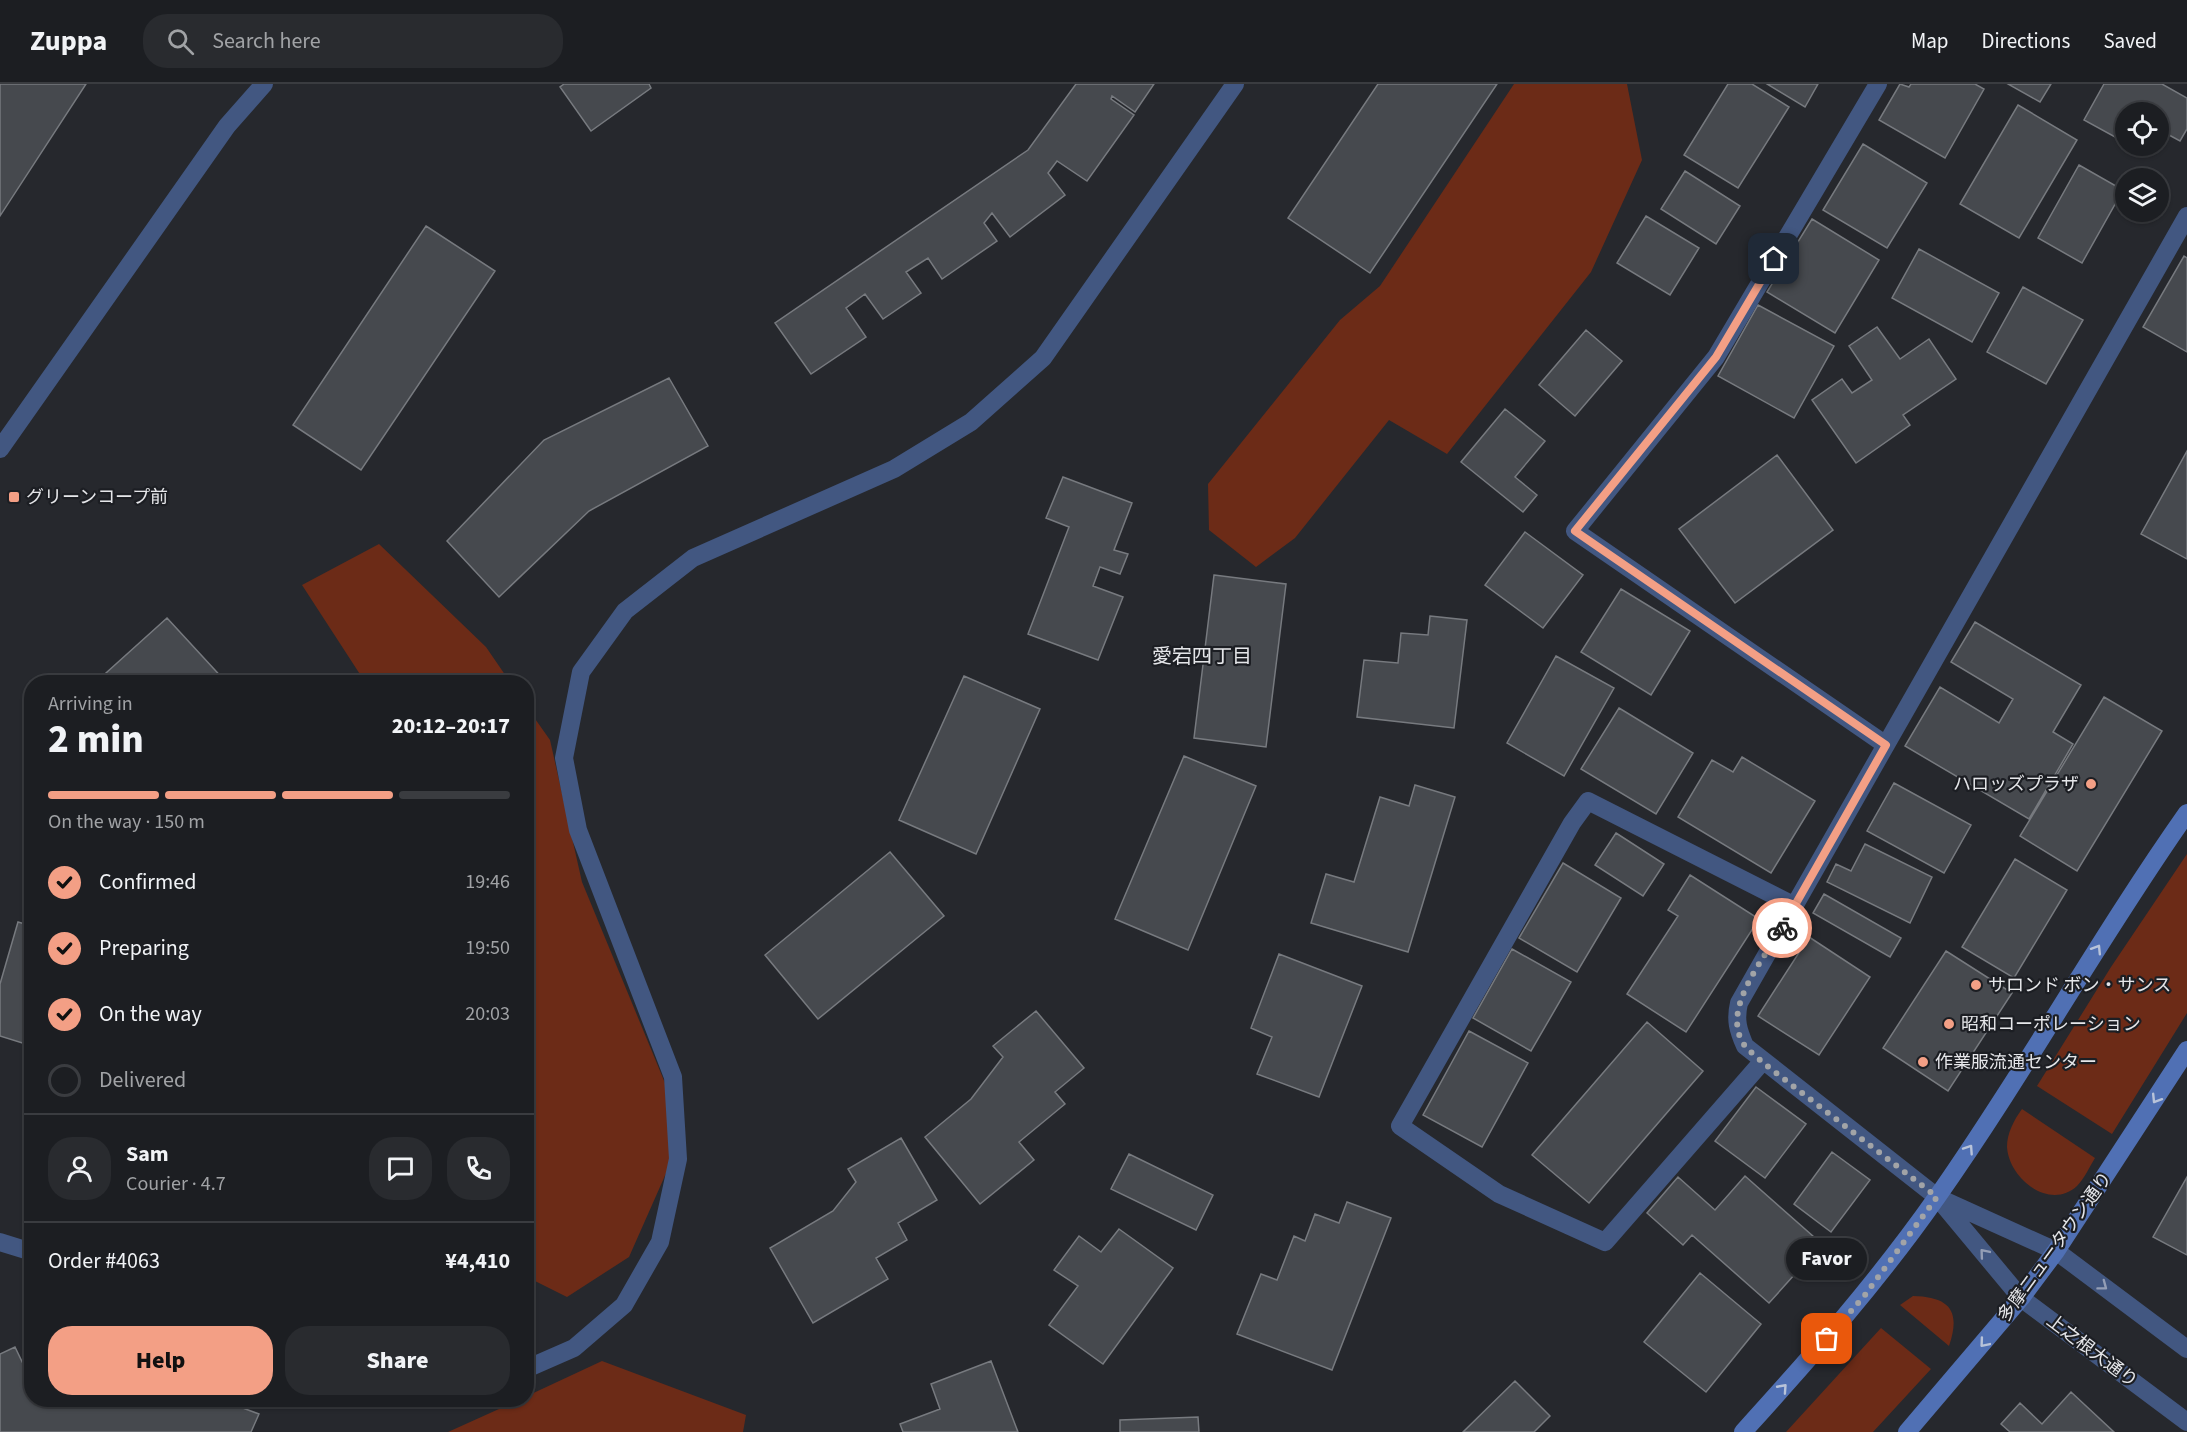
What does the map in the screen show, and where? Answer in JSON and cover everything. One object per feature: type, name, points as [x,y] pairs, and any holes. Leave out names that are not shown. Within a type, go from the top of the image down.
[{"type":"main road","points":[[1743,1432],[1865,1295],[1937,1197],[2012,1085],[2149,866],[2187,813]]},
{"type":"main road","name":"多摩ニュータウン通り","points":[[1907,1432],[2021,1298],[2056,1251],[2187,1050]]},
{"type":"street","points":[[0,449],[227,126],[264,84]]},
{"type":"street","points":[[534,1366],[574,1348],[624,1305],[660,1242],[678,1159],[673,1077],[578,830],[564,758],[581,672],[625,611],[693,558],[894,469],[971,422],[1042,358],[1235,84]]},
{"type":"street","points":[[1878,84],[1716,357],[1575,531],[1886,745]]},
{"type":"street","points":[[2187,216],[1739,1003],[1736,1017],[1738,1031],[1745,1046],[1762,1062],[1937,1197],[2056,1251],[2187,1348]]},
{"type":"street","points":[[1762,1062],[1605,1242],[1499,1194],[1400,1126],[1572,823],[1588,801],[1795,906]]},
{"type":"street","name":"上之根大通り","points":[[1937,1197],[2021,1298],[2187,1422]]},
{"type":"street","points":[[0,1242],[24,1250]]},
{"type":"shaded area","points":[[1514,84],[1627,84],[1642,160],[1591,272],[1447,454],[1389,420],[1295,538],[1256,567],[1209,530],[1208,484],[1340,320],[1380,286]]},
{"type":"shaded area","points":[[379,544],[486,647],[505,675],[360,675],[302,585]]},
{"type":"shaded area","points":[[534,717],[550,740],[582,882],[665,1083],[671,1162],[629,1257],[567,1297],[534,1280]]},
{"type":"shaded area","points":[[2187,854],[2187,1013],[2112,1134],[2037,1086],[2111,967]]},
{"type":"shaded area","points":[[2022,1109],[2095,1158],[2080,1183],[2066,1193],[2055,1195],[2033,1188],[2023,1180],[2009,1159],[2008,1137]]},
{"type":"shaded area","points":[[1913,1296],[1936,1299],[1949,1308],[1954,1324],[1949,1346],[1900,1305]]},
{"type":"shaded area","points":[[1881,1328],[1931,1369],[1873,1432],[1786,1432]]},
{"type":"shaded area","points":[[602,1361],[746,1415],[743,1432],[448,1432],[503,1407],[534,1407],[534,1393]]},
{"type":"building","points":[[0,84],[86,84],[0,216]]},
{"type":"building","points":[[564,84],[649,84],[651,88],[591,131],[560,87]]},
{"type":"building","points":[[1076,84],[1154,84],[1135,112],[1112,96],[1111,99],[1134,115],[1087,181],[1057,161],[1048,173],[1065,195],[1010,237],[992,213],[984,223],[997,241],[942,279],[928,258],[906,272],[921,293],[883,319],[865,294],[846,308],[866,337],[811,374],[775,323],[1028,150]]},
{"type":"building","points":[[1378,84],[1497,84],[1370,273],[1288,218]]},
{"type":"building","points":[[1728,84],[1752,84],[1789,107],[1738,188],[1684,155]]},
{"type":"building","points":[[1767,84],[1818,84],[1805,107]]},
{"type":"building","points":[[1900,84],[1909,87],[1911,84],[1975,84],[1984,89],[1945,158],[1879,120]]},
{"type":"building","points":[[2008,84],[2051,84],[2040,102]]},
{"type":"building","points":[[2104,84],[2162,84],[2187,98],[2187,129],[2180,141],[2169,135],[2169,102],[2115,102],[2115,137],[2084,120]]},
{"type":"building","points":[[2018,105],[2077,140],[2019,238],[1960,204]]},
{"type":"building","points":[[1863,144],[1927,183],[1887,248],[1823,210]]},
{"type":"building","points":[[2079,165],[2115,185],[2115,204],[2082,263],[2038,238]]},
{"type":"building","points":[[1685,171],[1740,206],[1716,244],[1661,209]]},
{"type":"building","points":[[1646,216],[1699,248],[1670,295],[1617,263]]},
{"type":"building","points":[[1812,219],[1879,260],[1835,333],[1767,292]]},
{"type":"building","points":[[426,226],[495,271],[361,470],[293,425]]},
{"type":"building","points":[[1919,249],[1999,293],[1972,342],[1892,298]]},
{"type":"building","points":[[2184,256],[2187,258],[2187,352],[2143,327]]},
{"type":"building","points":[[2023,287],[2083,320],[2046,384],[1987,352]]},
{"type":"building","points":[[1758,305],[1834,346],[1794,418],[1718,376]]},
{"type":"building","points":[[1877,327],[1900,359],[1929,339],[1956,379],[1903,415],[1910,425],[1856,463],[1812,400],[1842,379],[1852,393],[1872,380],[1849,346]]},
{"type":"building","points":[[1586,330],[1622,361],[1575,416],[1539,385]]},
{"type":"building","points":[[669,378],[708,446],[589,511],[499,597],[447,541],[544,440]]},
{"type":"building","points":[[1505,409],[1545,441],[1515,477],[1537,495],[1523,512],[1461,462]]},
{"type":"building","points":[[2187,451],[2187,559],[2141,534]]},
{"type":"building","points":[[1777,455],[1833,530],[1735,603],[1679,529]]},
{"type":"building","points":[[1063,477],[1132,503],[1114,550],[1128,554],[1120,574],[1100,567],[1093,586],[1123,597],[1098,660],[1028,634],[1069,527],[1046,518]]},
{"type":"building","points":[[1525,532],[1583,575],[1543,628],[1485,585]]},
{"type":"building","points":[[1214,575],[1286,584],[1266,747],[1194,738]]},
{"type":"building","points":[[1621,589],[1690,631],[1651,695],[1581,652]]},
{"type":"building","points":[[1430,616],[1467,620],[1454,728],[1357,717],[1364,660],[1398,663],[1401,633],[1428,635]]},
{"type":"building","points":[[167,618],[220,675],[104,675]]},
{"type":"building","points":[[1975,622],[2081,685],[2053,732],[2073,744],[2029,819],[1905,746],[1940,687],[1999,723],[2013,699],[1951,662]]},
{"type":"building","points":[[1556,656],[1614,688],[1564,776],[1507,743]]},
{"type":"building","points":[[964,676],[1040,709],[976,854],[899,820]]},
{"type":"building","name":"ハロッズプラザ","points":[[2104,697],[2162,731],[2077,871],[2020,836]]},
{"type":"building","points":[[1619,708],[1693,753],[1656,814],[1581,769]]},
{"type":"building","points":[[1184,756],[1256,786],[1188,950],[1115,919]]},
{"type":"building","points":[[1742,757],[1815,801],[1771,873],[1678,817],[1712,760],[1733,772]]},
{"type":"building","points":[[1894,783],[1971,825],[1944,873],[1867,831]]},
{"type":"building","points":[[1415,785],[1455,797],[1408,952],[1311,923],[1326,874],[1354,882],[1380,797],[1409,806]]},
{"type":"building","points":[[1616,833],[1664,864],[1643,896],[1595,865]]},
{"type":"building","points":[[1865,844],[1932,877],[1910,923],[1827,882],[1836,864],[1851,871]]},
{"type":"building","points":[[890,852],[944,916],[818,1019],[765,955]]},
{"type":"building","points":[[2015,859],[2067,890],[2014,978],[1962,947]]},
{"type":"building","points":[[1563,863],[1621,898],[1577,972],[1519,938]]},
{"type":"building","points":[[1690,875],[1759,919],[1686,1032],[1627,994],[1678,916],[1668,910]]},
{"type":"building","points":[[1824,894],[1901,938],[1890,957],[1813,913]]},
{"type":"building","points":[[18,922],[24,924],[24,1044],[0,1036],[0,984]]},
{"type":"building","points":[[1809,937],[1870,977],[1819,1055],[1758,1016]]},
{"type":"building","points":[[1512,949],[1571,982],[1531,1051],[1473,1018]]},
{"type":"building","points":[[1946,951],[2012,993],[1948,1091],[1883,1048]]},
{"type":"building","points":[[1279,954],[1362,986],[1319,1097],[1257,1074],[1272,1037],[1251,1028]]},
{"type":"building","points":[[1036,1011],[1084,1068],[1055,1092],[1065,1104],[1019,1142],[1034,1160],[980,1204],[925,1137],[971,1099],[1003,1057],[993,1046]]},
{"type":"building","points":[[1647,1022],[1703,1071],[1589,1203],[1532,1155]]},
{"type":"building","points":[[1469,1031],[1528,1063],[1482,1147],[1423,1115]]},
{"type":"building","points":[[1756,1087],[1806,1124],[1765,1178],[1715,1141]]},
{"type":"building","points":[[901,1138],[937,1200],[898,1223],[907,1240],[876,1258],[888,1279],[813,1323],[770,1248],[833,1211],[856,1182],[848,1169]]},
{"type":"building","points":[[1832,1152],[1870,1180],[1831,1232],[1794,1204]]},
{"type":"building","points":[[1129,1154],[1213,1195],[1196,1230],[1111,1189]]},
{"type":"building","points":[[1745,1176],[1822,1244],[1769,1303],[1692,1235],[1683,1245],[1647,1213],[1678,1177],[1715,1210]]},
{"type":"building","points":[[2187,1177],[2187,1255],[2153,1237]]},
{"type":"building","points":[[1347,1202],[1391,1218],[1332,1370],[1237,1334],[1261,1274],[1277,1280],[1294,1236],[1305,1241],[1315,1214],[1339,1223]]},
{"type":"building","points":[[1119,1229],[1173,1268],[1103,1364],[1049,1325],[1078,1286],[1054,1270],[1079,1236],[1101,1252]]},
{"type":"building","points":[[1700,1273],[1761,1324],[1706,1392],[1644,1342]]},
{"type":"building","points":[[15,1347],[24,1366],[24,1407],[240,1407],[259,1414],[251,1432],[0,1432],[0,1354]]},
{"type":"building","points":[[991,1361],[1018,1432],[903,1432],[900,1424],[940,1409],[931,1384]]},
{"type":"building","points":[[1515,1381],[1550,1416],[1534,1432],[1463,1432]]},
{"type":"building","points":[[2071,1392],[2114,1432],[2010,1432],[2001,1424],[2020,1403],[2042,1424]]},
{"type":"building","points":[[1198,1417],[1199,1432],[1120,1432],[1120,1420]]},
{"type":"way so far","points":[[1782,928],[1739,1003],[1736,1017],[1738,1031],[1745,1046],[1762,1062],[1937,1197],[1865,1295],[1827,1339]]},
{"type":"place","name":"グリーンコープ前","points":[[14,497]]},
{"type":"place","name":"ハロッズプラザ","points":[[2091,784]]},
{"type":"place","name":"サロンド ボン・サンス","points":[[1976,985]]},
{"type":"place","name":"昭和コーポレーション","points":[[1949,1024]]},
{"type":"place","name":"作業服流通センター","points":[[1923,1062]]},
{"type":"place","name":"Favor","points":[[1827,1339]]},
{"type":"district","name":"愛宕四丁目","points":[[1202,657]]},
{"type":"route","points":[[1774,259],[1716,357],[1575,531],[1886,745],[1782,928]]}]
